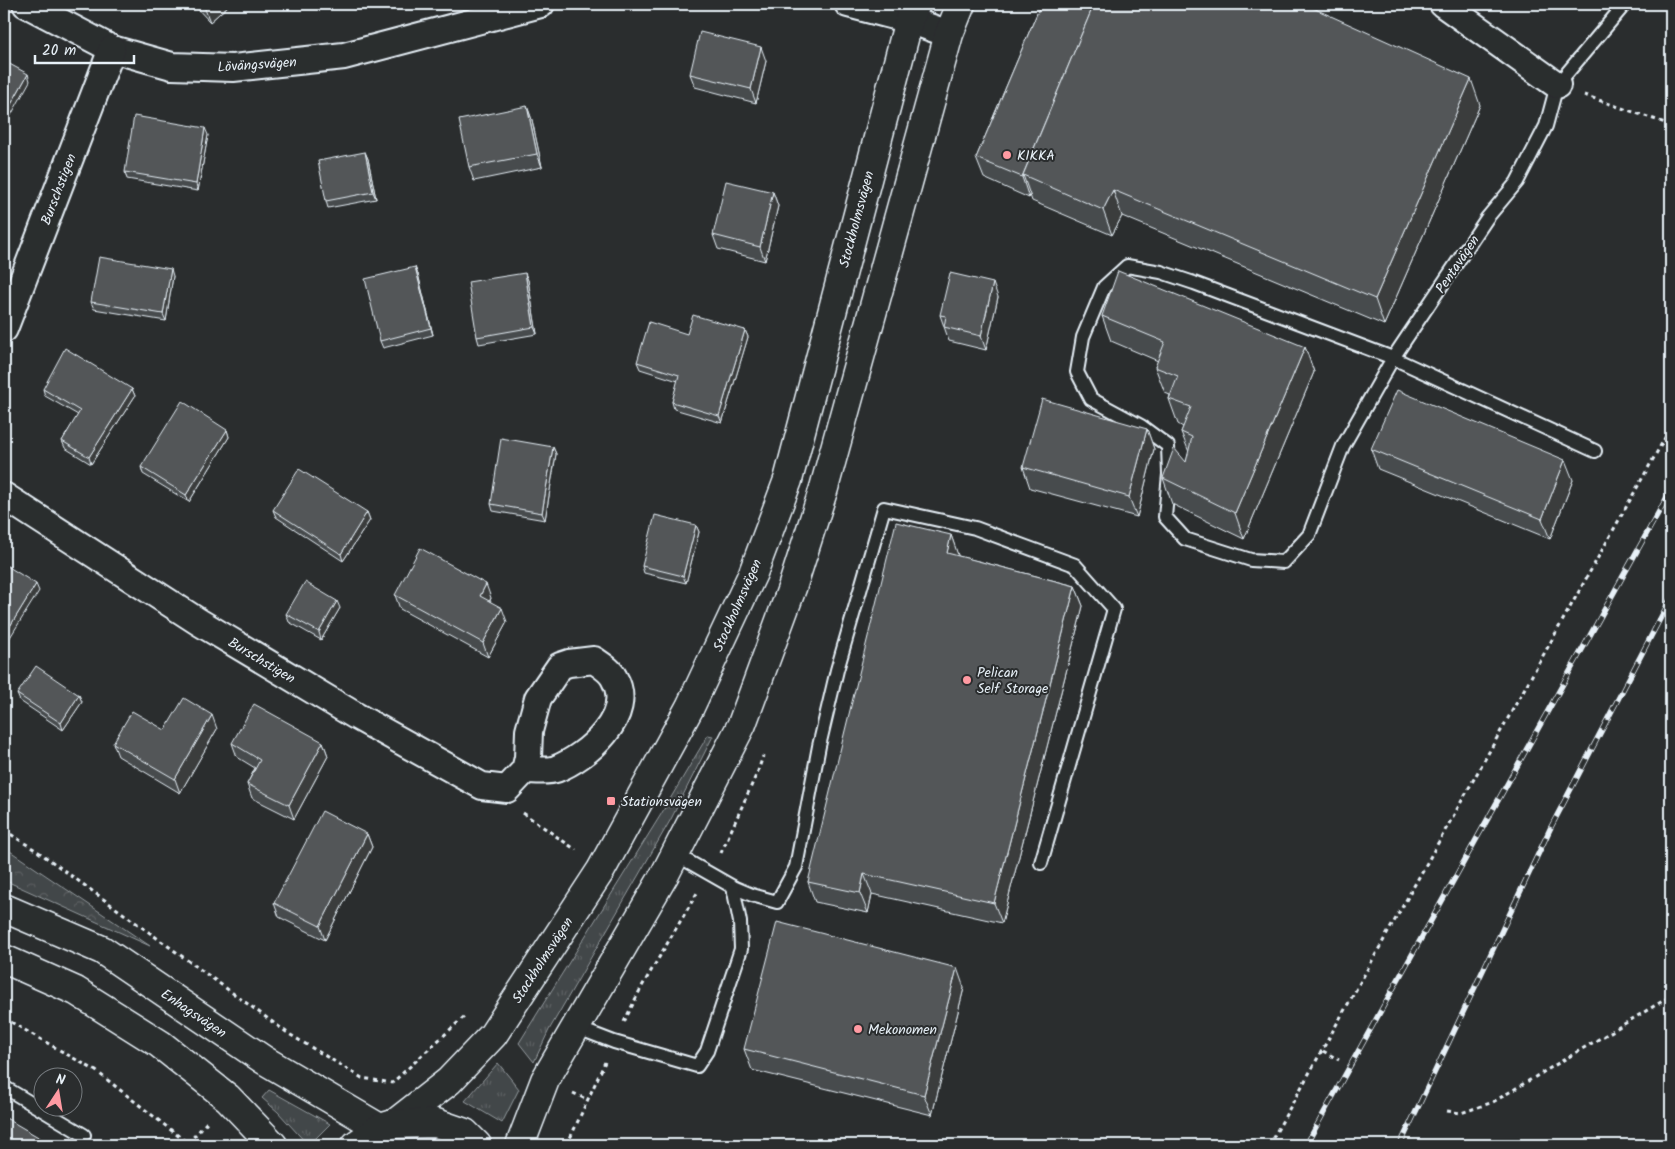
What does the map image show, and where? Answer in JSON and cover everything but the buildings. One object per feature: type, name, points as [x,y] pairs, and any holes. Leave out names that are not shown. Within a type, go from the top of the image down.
[{"type":"main road","points":[[520,1145],[545,1080],[675,854],[742,724],[792,588],[824,488],[949,34],[961,4]]},
{"type":"main road","name":"Stockholmsvägen","points":[[356,1145],[387,1126],[449,1081],[493,1035],[601,870],[690,707],[753,574],[788,480],[912,12]]},
{"type":"main road","name":"Enhagsvägen","points":[[4,908],[102,950],[264,1060],[387,1126]]},
{"type":"main road","points":[[4,959],[76,991],[160,1044],[228,1098],[273,1145]]},
{"type":"main road","points":[[387,1126],[436,1123],[465,1133],[477,1145]]},
{"type":"street","name":"Lövängsvägen","points":[[26,4],[112,49],[172,66],[233,68],[344,56],[463,14],[541,4]]},
{"type":"street","points":[[848,4],[912,12],[949,34]]},
{"type":"street","points":[[1443,4],[1557,86]]},
{"type":"street","name":"Burschstigen","points":[[4,329],[112,49]]},
{"type":"street","name":"Burschstigen","points":[[4,496],[199,622],[356,716],[482,786],[507,789],[525,770]]},
{"type":"lane","points":[[1557,86],[1625,4]]},
{"type":"lane","name":"Pentavägen","points":[[1393,358],[1161,272],[1127,266],[1104,287],[1084,337],[1077,372],[1091,399],[1141,426],[1168,446],[1169,474],[1165,517],[1185,539],[1251,560],[1284,562],[1309,535],[1343,446],[1393,358],[1487,218],[1517,182],[1546,126],[1557,86]]},
{"type":"lane","points":[[1393,358],[1595,451]]},
{"type":"lane","points":[[675,854],[733,887],[777,902],[796,867],[819,746],[837,670],[884,508],[975,528],[1075,565],[1114,609],[1041,862]]},
{"type":"lane","points":[[575,1027],[614,1042],[697,1066],[707,1051],[741,949],[740,922],[733,887]]},
{"type":"lane","points":[[4,1087],[84,1135]]},
{"type":"path","points":[[1557,86],[1671,125]]},
{"type":"path","points":[[1269,1145],[1671,426]]},
{"type":"path","points":[[567,1145],[586,1099],[641,988],[720,854],[758,771]]},
{"type":"path","points":[[521,812],[577,849],[572,857]]},
{"type":"path","points":[[4,830],[40,853],[289,1034],[362,1078],[392,1083],[469,1013]]},
{"type":"path","points":[[1447,1111],[1461,1113],[1493,1102],[1671,996]]},
{"type":"path","points":[[4,1018],[96,1071],[190,1145]]},
{"type":"path","points":[[1323,1051],[1339,1060]]},
{"type":"green space","points":[[708,735],[713,736],[671,819],[549,1030],[534,1062],[519,1043]]},
{"type":"green space","points":[[4,847],[150,946],[4,880]]},
{"type":"green space","points":[[498,1063],[519,1089],[502,1123],[465,1101]]},
{"type":"green space","points":[[269,1090],[330,1124],[316,1138],[313,1145],[308,1145],[278,1112],[262,1098]]},
{"type":"railway","points":[[1306,1145],[1671,490]]},
{"type":"railway","points":[[1400,1145],[1551,827],[1671,598]]},
{"type":"place","name":"KIKKA","points":[[1007,155]]},
{"type":"place","name":"Pelican Self Storage","points":[[967,680]]},
{"type":"place","name":"Stationsvägen","points":[[611,801]]},
{"type":"place","name":"Mekonomen","points":[[858,1029]]}]
